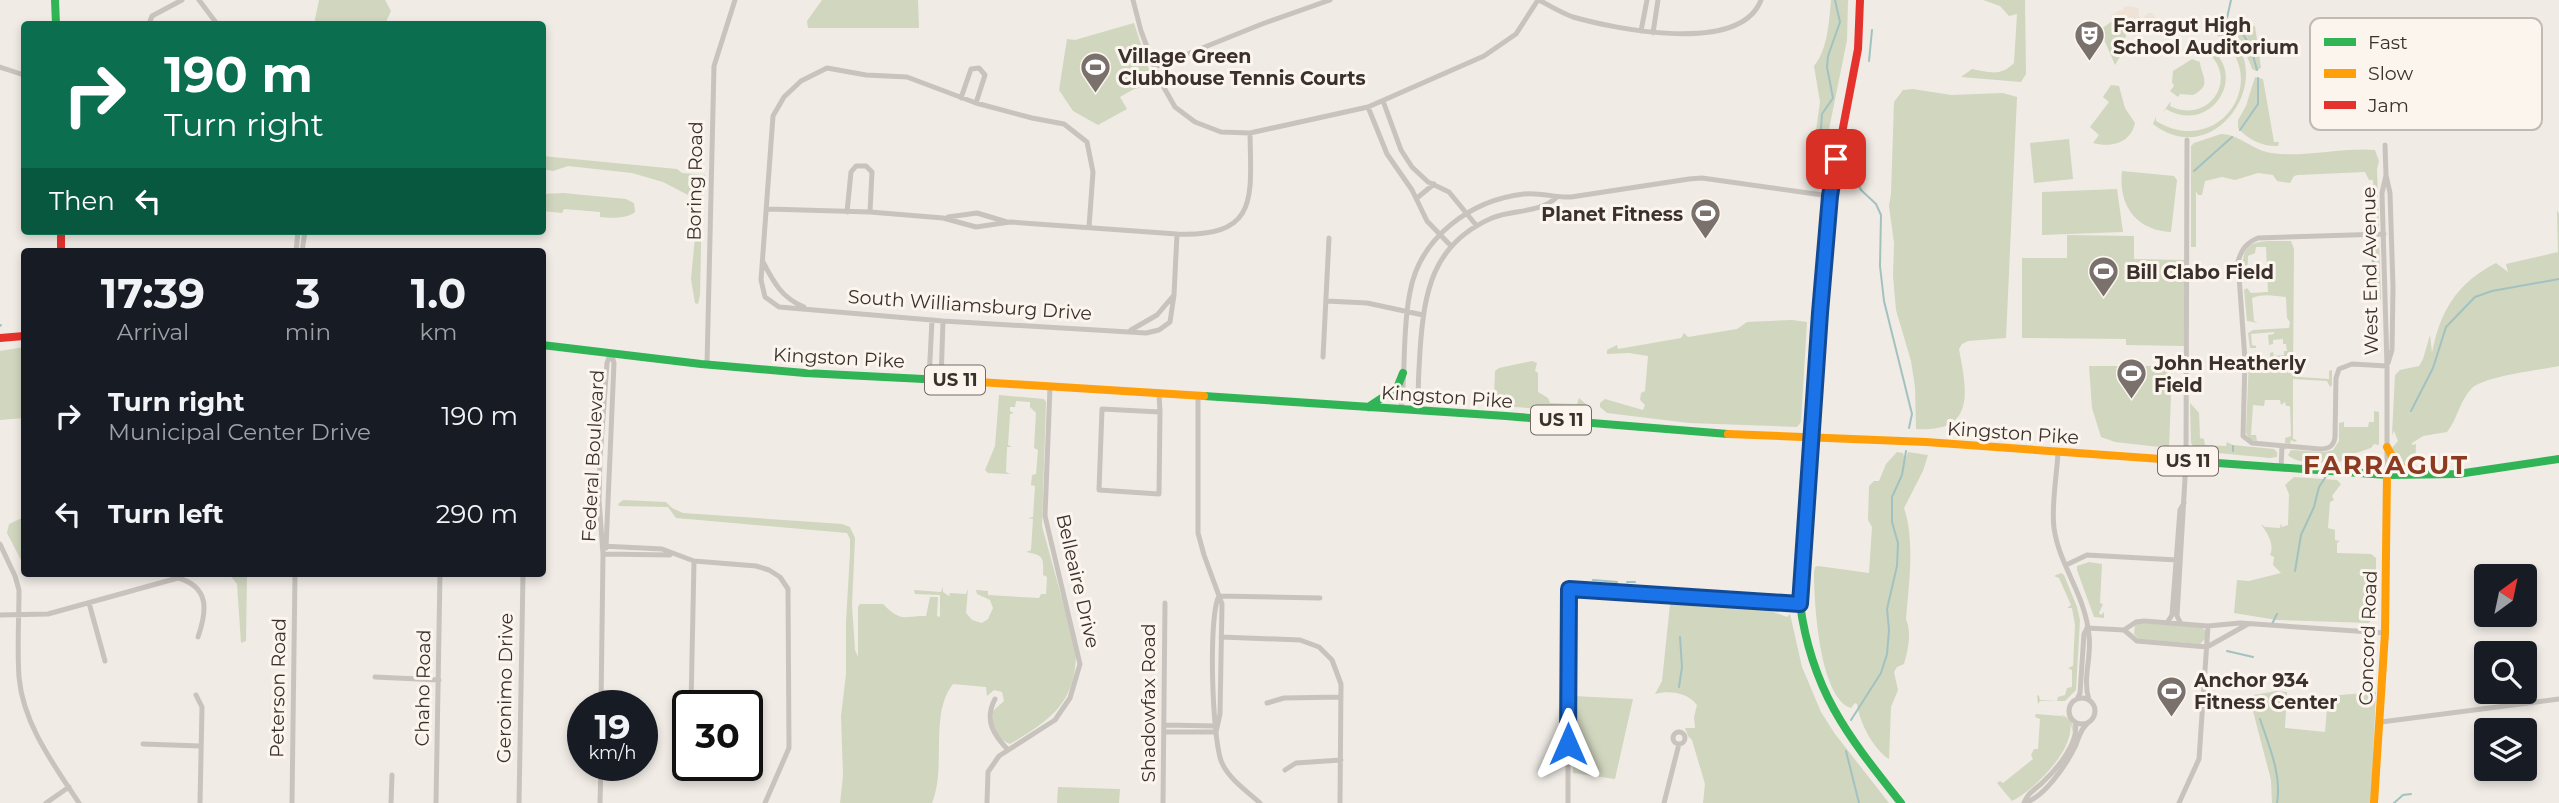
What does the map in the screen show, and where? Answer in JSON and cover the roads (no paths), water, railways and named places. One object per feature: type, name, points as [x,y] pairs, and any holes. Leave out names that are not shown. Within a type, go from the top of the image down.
[{"type":"main road","points":[[55,0],[56,21]]},
{"type":"main road","points":[[1860,0],[1860,40],[1838,143],[1830,196],[1800,604],[1808,653],[1827,702],[1843,728],[1902,803]]},
{"type":"main road","points":[[0,338],[21,336]]},
{"type":"main road","name":"Kingston Pike","points":[[546,345],[707,365],[1368,407],[1712,433],[1926,442],[2387,475],[2459,474],[2559,459]]},
{"type":"main road","points":[[1368,407],[1397,388],[1403,373]]},
{"type":"main road","points":[[2387,446],[2397,465],[2427,476]]},
{"type":"main road","name":"Concord Road","points":[[2374,803],[2385,633],[2387,475]]},
{"type":"street","points":[[150,21],[152,16],[182,0]]},
{"type":"street","points":[[200,0],[215,21]]},
{"type":"street","name":"Boring Road","points":[[707,365],[714,66],[734,0]]},
{"type":"street","points":[[1133,0],[1155,67],[1175,107],[1195,122],[1222,132],[1250,133],[1368,107],[1484,56],[1517,34],[1539,0],[1570,16],[1653,33],[1721,30],[1752,13],[1761,0]]},
{"type":"street","points":[[1155,67],[1262,24],[1331,0]]},
{"type":"street","points":[[1642,32],[1647,0]]},
{"type":"street","points":[[1653,33],[1658,0]]},
{"type":"street","points":[[0,68],[21,74]]},
{"type":"street","name":"South Williamsburg Drive","points":[[1089,227],[1093,172],[1087,142],[1064,124],[976,103],[908,77],[866,75],[827,68],[801,81],[784,97],[774,116],[762,292],[769,302],[779,307],[943,321],[1146,333],[1159,330],[1170,322],[1177,234]]},
{"type":"street","points":[[961,98],[971,69],[979,68],[985,75],[976,103]]},
{"type":"street","points":[[1383,101],[1401,150],[1422,177],[1449,192],[1476,225]]},
{"type":"street","points":[[1368,107],[1387,154],[1417,198],[1421,212],[1451,246]]},
{"type":"street","points":[[943,218],[977,213],[1010,222],[1177,234],[1222,231],[1245,211],[1251,191],[1250,133]]},
{"type":"street","points":[[2167,623],[2172,615],[2186,461],[2187,140]]},
{"type":"street","name":"West End Avenue","points":[[2385,145],[2386,175],[2390,193],[2393,288],[2392,350],[2387,366]]},
{"type":"street","points":[[847,212],[851,172],[856,166],[866,166],[872,172],[870,212]]},
{"type":"street","name":"West End Avenue","points":[[2386,175],[2382,193],[2387,475]]},
{"type":"street","points":[[1401,410],[1407,311],[1413,279],[1439,235],[1466,213],[1491,201],[1513,196],[1540,193],[1557,197],[1702,178],[1830,196]]},
{"type":"street","points":[[1417,198],[1434,184]]},
{"type":"street","points":[[1419,411],[1423,315],[1430,282],[1451,246],[1476,225],[1506,213],[1543,207],[1557,197]]},
{"type":"street","points":[[768,209],[870,212],[943,218],[976,227],[1010,222]]},
{"type":"street","points":[[2384,234],[2258,238],[2246,245],[2241,252],[2238,262],[2245,360],[2243,436],[2252,443],[2320,449],[2330,447],[2335,436],[2336,378],[2339,369],[2352,364],[2387,366]]},
{"type":"street","points":[[1323,357],[1329,238]]},
{"type":"street","name":"South Williamsburg Drive","points":[[762,262],[781,293],[791,302],[810,310]]},
{"type":"street","points":[[1129,331],[1157,315],[1174,295]]},
{"type":"street","points":[[1326,301],[1367,303],[1423,315]]},
{"type":"street","points":[[929,379],[932,320]]},
{"type":"street","points":[[941,380],[943,321]]},
{"type":"street","name":"Federal Boulevard","points":[[601,690],[604,549],[600,458],[607,363],[611,353]]},
{"type":"street","name":"Belleaire Drive","points":[[988,803],[988,772],[999,756],[1055,720],[1070,698],[1080,664],[1045,516],[1050,387]]},
{"type":"street","points":[[1159,394],[1160,412],[1159,494],[1099,490],[1102,409],[1160,412]]},
{"type":"street","points":[[1198,396],[1198,533],[1203,555],[1222,604],[1216,728]]},
{"type":"street","points":[[2281,468],[2283,446]]},
{"type":"street","points":[[2058,452],[2053,526],[2066,565],[2082,600],[2090,635],[2086,690],[2095,713],[2082,729],[2069,758],[2056,777],[2030,802],[2024,803],[2026,797],[2049,776],[2065,755],[2076,732],[2075,722],[2069,711],[2081,688],[2084,634],[2087,628]]},
{"type":"street","points":[[0,544],[19,590],[19,679],[27,711],[37,737],[79,803]]},
{"type":"street","points":[[604,549],[756,566],[769,570],[780,578],[788,589],[789,748],[765,803]]},
{"type":"street","points":[[2066,565],[2087,555],[2178,560]]},
{"type":"street","points":[[2178,560],[2177,616],[2181,624]]},
{"type":"street","points":[[691,690],[694,561]]},
{"type":"street","name":"Peterson Road","points":[[292,803],[295,577]]},
{"type":"street","name":"Chaho Road","points":[[436,803],[440,577]]},
{"type":"street","name":"Geronimo Drive","points":[[519,803],[523,577]]},
{"type":"street","points":[[0,615],[48,614],[178,578],[190,581],[199,588],[204,600],[204,620],[198,637]]},
{"type":"street","points":[[1568,803],[1566,589],[1800,604]]},
{"type":"street","points":[[1219,596],[1320,598]]},
{"type":"street","points":[[1219,596],[1215,603],[1214,626],[1216,728],[1222,764],[1260,803]]},
{"type":"street","points":[[89,603],[105,662]]},
{"type":"street","name":"Shadowfax Road","points":[[1163,803],[1165,603]]},
{"type":"street","points":[[2124,630],[2139,621],[2208,626],[2258,624],[2385,633]]},
{"type":"street","points":[[2087,628],[2124,630],[2137,641],[2207,647],[2249,624]]},
{"type":"street","points":[[2132,626],[2132,635]]},
{"type":"street","points":[[2179,803],[2199,759],[2208,626]]},
{"type":"street","points":[[1221,637],[1294,639],[1324,651],[1336,666],[1341,684],[1340,803]]},
{"type":"street","points":[[376,677],[439,680]]},
{"type":"street","points":[[196,695],[202,707],[200,803]]},
{"type":"street","points":[[1267,703],[1284,698],[1341,697]]},
{"type":"street","points":[[995,699],[991,708],[993,734],[1008,750]]},
{"type":"street","points":[[2077,699],[2089,700]]},
{"type":"street","points":[[2381,722],[2559,699]]},
{"type":"street","points":[[2075,722],[2088,723]]},
{"type":"street","points":[[1165,729],[1216,728]]},
{"type":"street","points":[[143,744],[200,746]]},
{"type":"street","points":[[1664,803],[1679,744]]},
{"type":"street","points":[[1285,769],[1296,763],[1341,761]]},
{"type":"street","points":[[391,803],[392,775]]},
{"type":"street","points":[[600,803],[601,781]]},
{"type":"street","points":[[46,803],[69,787]]},
{"type":"waterway","points":[[1822,151],[1822,114],[1833,98],[1827,67],[1828,56],[1840,22],[1835,0]]},
{"type":"waterway","points":[[2227,18],[2231,0]]},
{"type":"waterway","points":[[2222,14],[2229,20]]},
{"type":"waterway","points":[[2238,27],[2250,45],[2257,70]]},
{"type":"waterway","points":[[1869,61],[1872,30]]},
{"type":"waterway","points":[[2240,130],[2258,104],[2258,78]]},
{"type":"waterway","points":[[2194,171],[2232,137]]},
{"type":"waterway","points":[[1843,167],[1876,204],[1881,215],[1880,266],[1884,301],[1912,414],[1909,428]]},
{"type":"waterway","points":[[2366,225],[2372,225],[2372,214]]},
{"type":"waterway","points":[[2372,243],[2375,298]]},
{"type":"waterway","points":[[2411,411],[2433,368],[2446,327],[2475,297],[2492,291],[2559,279]]},
{"type":"waterway","points":[[2233,446],[2233,451]]},
{"type":"waterway","points":[[1851,720],[1881,673],[1887,654],[1887,609],[1897,566],[1898,543],[1892,522],[1892,497],[1902,475],[1906,451]]},
{"type":"waterway","points":[[2295,571],[2301,535],[2314,507],[2319,487],[2327,475]]},
{"type":"waterway","points":[[1593,580],[1617,582]]},
{"type":"waterway","points":[[1627,582],[1635,582]]},
{"type":"waterway","points":[[2272,624],[2277,614]]},
{"type":"waterway","points":[[1679,687],[1682,667],[1680,637]]},
{"type":"waterway","points":[[2227,651],[2253,657]]},
{"type":"waterway","points":[[2260,719],[2276,771],[2277,803]]},
{"type":"waterway","points":[[1846,751],[1859,803]]},
{"type":"waterway","points":[[2394,803],[2403,795],[2411,794]]},
{"type":"place","name":"Farragut High School Auditorium","points":[[2090,63]]},
{"type":"place","name":"Village Green Clubhouse Tennis Courts","points":[[1095,94]]},
{"type":"place","name":"Planet Fitness","points":[[1706,241]]},
{"type":"place","name":"Bill Clabo Field","points":[[2103,299]]},
{"type":"place","name":"John Heatherly Field","points":[[2131,401]]},
{"type":"place","name":"Anchor 934 Fitness Center","points":[[2171,718]]},
{"type":"district","name":"FARRAGUT","points":[[2386,465]]}]
